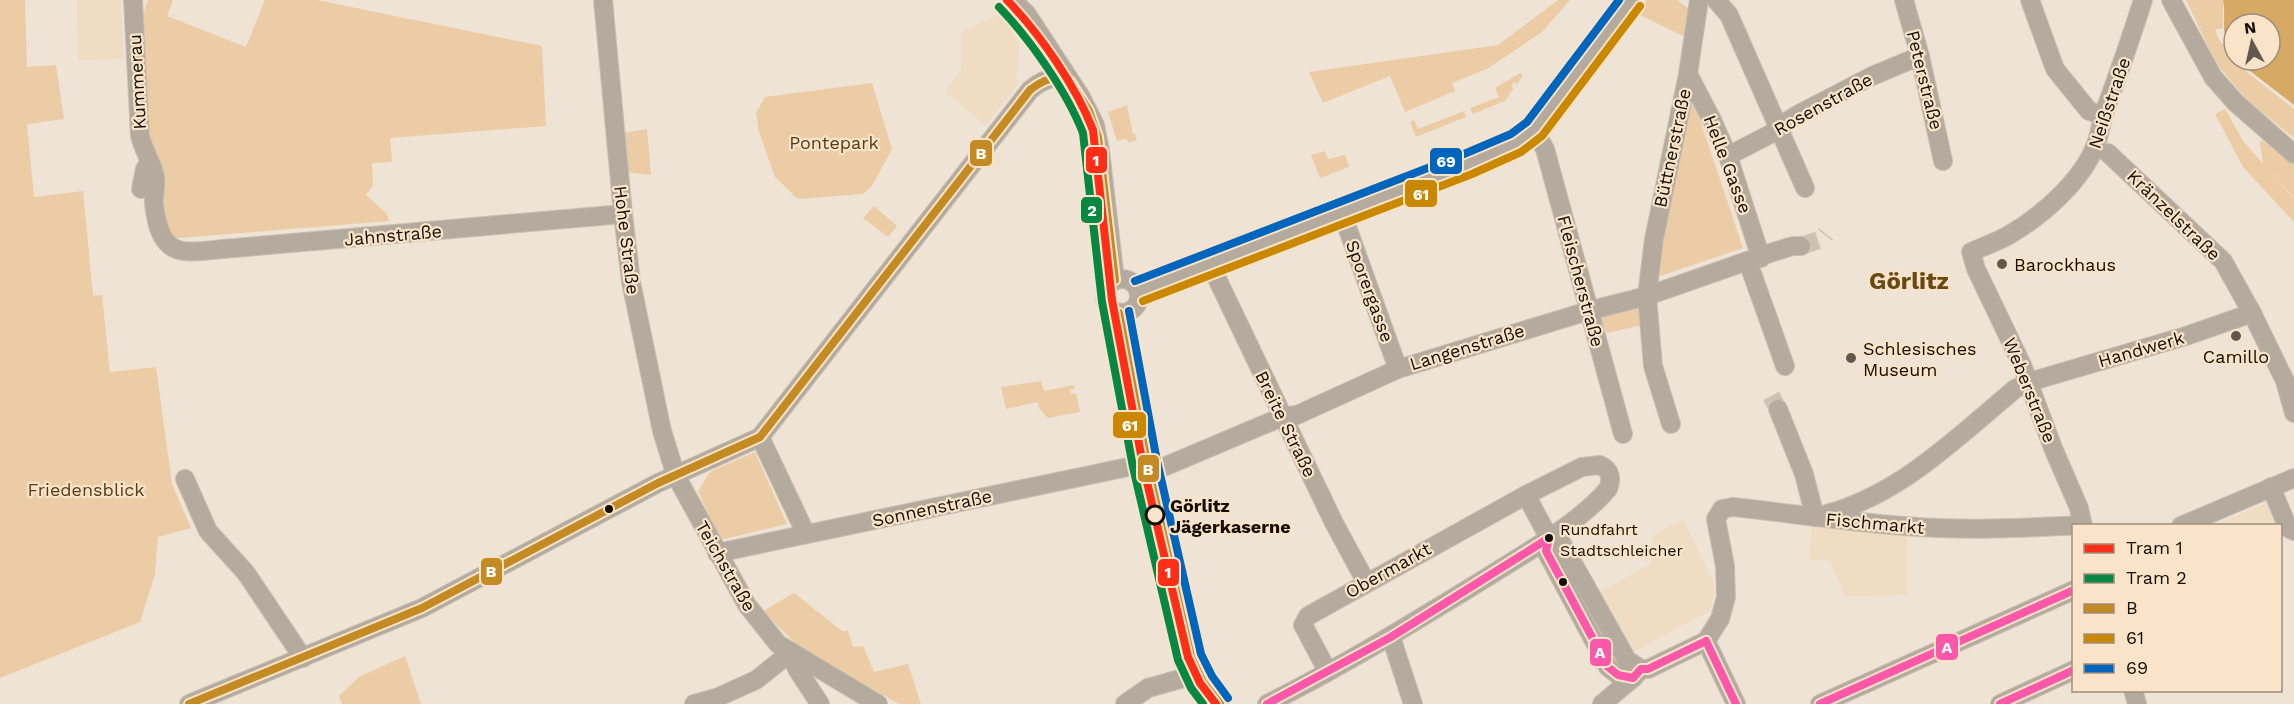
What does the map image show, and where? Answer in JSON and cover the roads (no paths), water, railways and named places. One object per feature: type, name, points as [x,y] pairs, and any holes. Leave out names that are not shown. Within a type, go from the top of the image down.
[{"type":"street","name":"Kummerau","points":[[132,0],[140,136],[155,175],[154,203],[166,243]]},
{"type":"street","name":"Hohe Straße","points":[[603,0],[631,282],[662,431],[676,476]]},
{"type":"street","points":[[1012,0],[1026,13],[1063,79],[1089,111],[1098,137],[1115,280]]},
{"type":"street","points":[[1139,291],[1486,157],[1515,143],[1534,130],[1632,0]]},
{"type":"street","name":"Büttnerstraße","points":[[1671,424],[1653,366],[1647,296],[1656,228],[1688,74],[1699,0]]},
{"type":"street","points":[[1716,0],[1729,15],[1805,188]]},
{"type":"street","name":"Peterstraße","points":[[1904,0],[1920,56],[1943,160]]},
{"type":"street","points":[[2030,0],[2055,69],[2089,111],[2103,116]]},
{"type":"street","name":"Neißstraße","points":[[1972,256],[1971,252],[2008,235],[2042,212],[2065,190],[2086,164],[2103,150],[2103,116],[2124,62],[2143,0]]},
{"type":"street","points":[[2171,0],[2212,77],[2236,103],[2294,154]]},
{"type":"street","name":"Rosenstraße","points":[[1728,156],[1872,76],[1920,56]]},
{"type":"street","name":"Helle Gasse","points":[[1688,74],[1728,156],[1754,260],[1785,366]]},
{"type":"street","points":[[189,704],[422,608],[609,508],[760,437],[1030,90],[1040,83],[1063,79]]},
{"type":"street","name":"Fleischerstraße","points":[[1534,130],[1545,149],[1623,434]]},
{"type":"street","name":"Kränzelstraße","points":[[2103,150],[2223,261],[2252,313],[2284,381],[2294,413]]},
{"type":"street","points":[[141,189],[145,169],[149,163]]},
{"type":"street","name":"Sporergasse","points":[[1342,213],[1398,369]]},
{"type":"street","name":"Jahnstraße","points":[[166,243],[180,252],[623,214]]},
{"type":"street","name":"Langenstraße","points":[[1148,467],[1166,466],[1282,417],[1297,415],[1398,369],[1588,311],[1647,296],[1798,244]]},
{"type":"street","name":"Weberstraße","points":[[1972,256],[2029,382],[2053,448],[2079,508],[2083,524]]},
{"type":"street","name":"Breite Straße","points":[[1210,264],[1282,417],[1366,582]]},
{"type":"street","points":[[1115,280],[1131,281],[1139,291],[1136,306],[1128,312],[1119,313],[1108,307],[1105,297],[1108,286],[1115,280]]},
{"type":"street","points":[[1119,313],[1148,467],[1191,657],[1198,674],[1220,704]]},
{"type":"street","name":"Handwerk","points":[[1922,467],[2015,389],[2029,382],[2186,336],[2252,313]]},
{"type":"street","points":[[1602,704],[1637,674],[1706,641],[1720,619],[1726,597],[1725,566],[1717,515],[1722,509],[1732,507],[1815,517],[1804,474],[1778,410]]},
{"type":"street","points":[[760,437],[806,534]]},
{"type":"street","name":"Obermarkt","points":[[1267,704],[1328,672],[1391,637],[1549,538],[1608,489],[1611,483],[1608,471],[1600,465],[1582,466],[1308,615],[1303,622],[1328,672]]},
{"type":"street","name":"Sonnenstraße","points":[[717,553],[1148,467]]},
{"type":"street","name":"Fischmarkt","points":[[1815,517],[1857,504],[1922,467]]},
{"type":"street","name":"Teichstraße","points":[[676,476],[747,605],[778,645],[878,704]]},
{"type":"street","points":[[2183,524],[2294,478]]},
{"type":"street","points":[[186,479],[208,531],[246,573],[303,658]]},
{"type":"street","points":[[2271,487],[2288,528],[2294,531]]},
{"type":"street","points":[[1526,495],[1549,538],[1561,542],[1637,674]]},
{"type":"street","name":"Fischmarkt","points":[[1815,517],[1946,529],[2072,526]]},
{"type":"street","points":[[1820,704],[2072,590]]},
{"type":"street","points":[[1391,637],[1413,704]]},
{"type":"street","points":[[1706,641],[1736,704]]},
{"type":"street","points":[[694,704],[716,698],[756,680],[790,653],[797,669],[820,704]]},
{"type":"street","points":[[2000,704],[2072,670]]},
{"type":"street","points":[[1125,704],[1148,688],[1198,674]]},
{"type":"tunnel","points":[[1801,246],[1822,239],[1826,234]]},
{"type":"tunnel","points":[[1771,396],[1778,409]]},
{"type":"tram line","name":"1","points":[[1007,0],[1032,28],[1056,61],[1077,96],[1093,130],[1112,300],[1143,465],[1188,657],[1200,683],[1216,704]]},
{"type":"tram line","name":"2","points":[[999,7],[1023,34],[1047,67],[1083,133],[1102,302],[1133,467],[1178,660],[1191,688],[1203,704]]},
{"type":"place","name":"Barockhaus","points":[[2002,264]]},
{"type":"place","name":"Camillo","points":[[2236,336]]},
{"type":"place","name":"Schlesisches Museum","points":[[1851,358]]},
{"type":"place","name":"Görlitz Jägerkaserne","points":[[1155,515]]},
{"type":"place","name":"Rundfahrt Stadtschleicher","points":[[1549,538]]},
{"type":"district","name":"Görlitz","points":[[1909,281]]},
{"type":"park label","name":"Pontepark","points":[[834,142]]},
{"type":"park label","name":"Friedensblick","points":[[86,489]]}]
